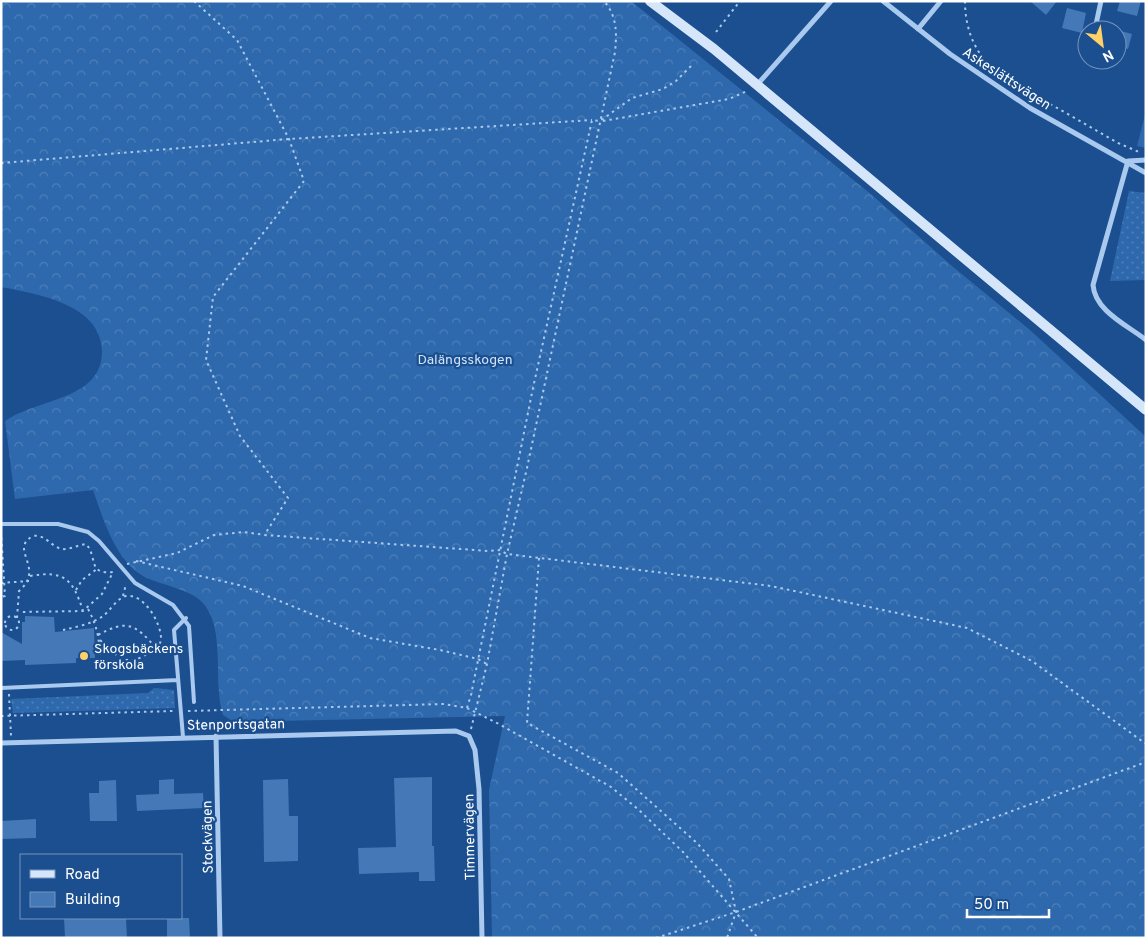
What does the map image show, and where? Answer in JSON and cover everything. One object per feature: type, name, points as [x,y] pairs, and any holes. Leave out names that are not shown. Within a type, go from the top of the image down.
[{"type":"main road","points":[[650,1],[714,49],[1146,410]]},
{"type":"street","points":[[757,86],[831,1]]},
{"type":"street","name":"Askeslättsvägen","points":[[883,1],[918,29],[1030,108],[1128,161],[1146,173]]},
{"type":"street","points":[[918,29],[941,1]]},
{"type":"street","points":[[1097,20],[1101,1]]},
{"type":"street","points":[[1146,160],[1128,161],[1093,286],[1094,294],[1109,313],[1146,340]]},
{"type":"street","name":"Stenportsgatan","points":[[1,743],[440,730],[456,731],[469,736]]},
{"type":"street","name":"Stockvägen","points":[[216,736],[220,938]]},
{"type":"street","name":"Timmervägen","points":[[469,736],[475,750],[479,789],[482,938]]},
{"type":"lane","points":[[1,524],[58,524],[88,532],[99,541],[134,584],[173,604],[186,618],[191,635],[194,702]]},
{"type":"lane","points":[[183,737],[174,630],[186,618]]},
{"type":"lane","points":[[1,688],[178,680]]},
{"type":"path","points":[[194,1],[237,40],[289,139],[304,180],[213,297],[206,360],[240,436],[288,498],[265,535]]},
{"type":"path","points":[[469,736],[487,664],[507,554],[615,52],[614,16],[604,1]]},
{"type":"path","points":[[716,32],[740,1]]},
{"type":"path","points":[[965,1],[965,20],[978,53],[998,74],[1118,143],[1146,154]]},
{"type":"path","points":[[600,121],[632,98],[663,89],[676,81],[691,66]]},
{"type":"path","points":[[1,163],[289,139],[600,121],[729,99],[757,86]]},
{"type":"path","points":[[466,708],[592,120]]},
{"type":"path","points":[[1,531],[5,596],[1,597]]},
{"type":"path","points":[[120,567],[134,560],[177,553],[214,535],[244,532],[488,551],[500,550],[507,554],[771,586],[967,628],[1032,661],[1146,744]]},
{"type":"path","points":[[17,618],[13,616],[6,619],[6,628],[11,631],[18,628],[20,622],[17,618],[19,612],[19,591],[29,581],[30,576],[24,547],[28,538],[36,535],[64,550],[86,544],[97,569],[104,573],[113,572],[102,594],[87,609],[19,612]]},
{"type":"path","points":[[539,558],[527,723],[604,764],[652,801],[697,843],[729,879],[736,912],[727,938]]},
{"type":"path","points":[[134,560],[243,586],[370,638],[478,659],[487,664]]},
{"type":"path","points":[[76,590],[82,580],[97,569]]},
{"type":"path","points":[[30,576],[57,574],[76,590],[83,610]]},
{"type":"path","points":[[63,630],[102,618],[122,597],[128,576]]},
{"type":"path","points":[[3,582],[29,581]]},
{"type":"path","points":[[100,640],[122,659],[142,659],[156,648],[161,639],[154,616],[140,600],[132,596],[122,597]]},
{"type":"path","points":[[87,609],[94,621],[100,640],[100,672]]},
{"type":"path","points":[[98,635],[116,626],[132,626],[142,632],[156,648]]},
{"type":"path","points":[[8,688],[11,742]]},
{"type":"path","points":[[1,716],[444,704],[466,708],[475,711],[611,787],[639,810],[683,852],[758,938]]},
{"type":"path","points":[[656,938],[736,912],[1146,762]]},
{"type":"green space","name":"Dalängsskogen","points":[[1,1],[631,1],[872,195],[952,266],[1030,330],[1146,437],[1146,938],[492,938],[489,790],[505,716],[234,722],[223,715],[220,702],[218,655],[214,625],[209,612],[197,597],[152,580],[140,574],[130,565],[121,554],[107,529],[93,490],[15,499],[5,421],[24,411],[64,397],[83,387],[97,372],[101,363],[102,352],[99,336],[91,323],[80,312],[49,298],[1,287]]},
{"type":"green space","points":[[1146,111],[1146,148],[1137,146]]},
{"type":"green space","points":[[1129,191],[1146,193],[1146,280],[1110,281]]},
{"type":"green space","points":[[154,688],[174,690],[175,708],[13,713],[11,699],[148,693]]},
{"type":"building","points":[[1030,1],[1057,1],[1046,15]]},
{"type":"building","points":[[1120,1],[1141,1],[1137,16],[1117,11]]},
{"type":"building","points":[[1067,8],[1086,13],[1085,20],[1077,20],[1077,32],[1062,28]]},
{"type":"building","points":[[1127,33],[1132,34],[1127,49]]},
{"type":"building","points":[[25,616],[54,617],[55,632],[94,628],[95,658],[76,658],[76,663],[25,665],[25,660],[1,661],[1,632],[22,644],[22,622],[25,622]]},
{"type":"building","points":[[432,777],[432,846],[434,846],[435,881],[419,881],[419,872],[359,874],[358,848],[396,847],[394,778]]},
{"type":"building","points":[[174,779],[174,794],[203,793],[204,808],[137,811],[136,795],[159,794],[159,780]]},
{"type":"building","points":[[288,779],[289,816],[298,816],[298,861],[264,862],[263,780]]},
{"type":"building","points":[[116,780],[117,821],[90,821],[89,793],[99,793],[99,781]]},
{"type":"building","points":[[36,819],[36,838],[1,839],[1,821]]},
{"type":"building","points":[[189,918],[190,938],[167,938],[167,919]]},
{"type":"building","points":[[64,919],[126,919],[127,938],[65,938]]},
{"type":"place","name":"Skogsbäckens förskola","points":[[84,656]]}]
